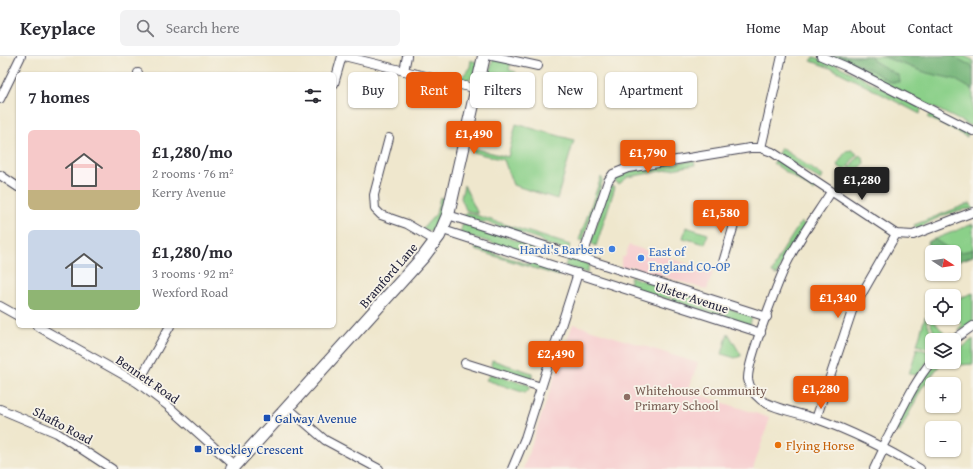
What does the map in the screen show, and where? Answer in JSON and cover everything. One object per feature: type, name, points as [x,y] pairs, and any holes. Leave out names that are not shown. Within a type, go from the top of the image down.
[{"type":"street","points":[[0,99],[21,56]]},
{"type":"street","points":[[336,78],[343,56],[470,87]]},
{"type":"street","points":[[404,71],[407,56]]},
{"type":"street","name":"Bramford Lane","points":[[481,72],[484,56]]},
{"type":"street","points":[[492,56],[538,66]]},
{"type":"street","points":[[761,148],[782,56]]},
{"type":"street","points":[[821,56],[845,66],[973,131]]},
{"type":"street","name":"Bramford Lane","points":[[234,467],[409,274],[436,241],[443,230],[448,215],[473,108]]},
{"type":"street","points":[[378,143],[388,142],[374,195],[375,209],[381,215],[407,224],[436,241]]},
{"type":"street","points":[[582,258],[608,181],[613,174],[628,168],[750,148],[761,148],[772,152],[896,234],[913,235],[973,212]]},
{"type":"street","points":[[0,175],[16,186]]},
{"type":"street","points":[[831,192],[789,258],[761,333],[749,369],[748,378],[752,390],[761,400],[766,403],[816,419],[883,447],[920,469]]},
{"type":"street","points":[[722,266],[739,208]]},
{"type":"street","name":"Ulster Avenue","points":[[448,215],[767,317]]},
{"type":"street","name":"Ulster Avenue","points":[[443,230],[761,333]]},
{"type":"street","points":[[816,419],[852,311],[896,234]]},
{"type":"street","points":[[541,262],[546,247]]},
{"type":"street","points":[[615,285],[619,270]]},
{"type":"street","points":[[512,469],[525,438],[578,273]]},
{"type":"street","points":[[0,306],[16,315]]},
{"type":"street","points":[[961,335],[973,326]]},
{"type":"street","name":"Bennett Road","points":[[41,328],[138,383],[167,405],[234,467]]},
{"type":"street","points":[[138,383],[169,328]]},
{"type":"street","points":[[465,363],[541,387]]},
{"type":"street","points":[[874,469],[907,397],[925,369]]},
{"type":"street","points":[[288,408],[325,440],[379,469]]},
{"type":"street","name":"Shafto Road","points":[[0,409],[57,433],[112,469]]},
{"type":"shaded area","points":[[629,245],[713,272],[707,290],[631,266],[624,269],[621,267],[621,260],[622,257],[625,257]]},
{"type":"shaded area","name":"Whitehouse Community Primary School","points":[[573,324],[698,363],[688,391],[770,418],[753,469],[523,469]]},
{"type":"green space","points":[[830,56],[964,56],[973,60],[973,127]]},
{"type":"green space","points":[[838,56],[871,56],[874,61],[899,76],[900,82],[890,82],[869,69]]},
{"type":"green space","points":[[881,56],[953,56],[973,67],[973,90],[954,79],[927,73]]},
{"type":"green space","points":[[814,57],[831,62],[921,108],[920,114],[833,69],[811,61]]},
{"type":"green space","points":[[493,59],[511,62],[509,70],[516,72],[490,72]]},
{"type":"green space","points":[[471,60],[478,63],[475,72],[470,72],[470,79],[467,81],[462,81],[462,77],[470,67]]},
{"type":"green space","points":[[931,113],[968,132],[967,137],[927,117]]},
{"type":"green space","points":[[516,124],[574,140],[557,199],[513,185],[504,160],[472,152],[472,148],[508,157]]},
{"type":"green space","points":[[781,148],[823,176],[821,180],[778,154]]},
{"type":"green space","points":[[852,150],[857,154],[845,171],[837,165],[846,151]]},
{"type":"green space","points":[[859,155],[863,158],[864,163],[854,176],[847,172]]},
{"type":"green space","points":[[777,159],[816,186],[814,191],[773,163]]},
{"type":"green space","points":[[694,160],[695,165],[628,177],[619,184],[613,180],[621,173]]},
{"type":"green space","points":[[601,177],[603,179],[584,236],[585,241],[579,240]]},
{"type":"green space","points":[[464,185],[478,214],[466,210],[461,198]]},
{"type":"green space","points":[[609,186],[615,187],[596,246],[591,243]]},
{"type":"green space","points":[[440,197],[447,201],[444,215],[435,229],[428,231],[422,229],[436,214]]},
{"type":"green space","points":[[970,203],[973,209],[960,210],[944,215],[919,229],[916,229],[914,225]]},
{"type":"green space","points":[[466,212],[570,245],[568,251],[545,244],[539,239],[486,222],[479,222],[464,218]]},
{"type":"green space","points":[[801,222],[806,226],[787,254],[777,275],[772,273],[780,255]]},
{"type":"green space","points":[[463,223],[536,247],[538,252],[534,256],[460,233]]},
{"type":"green space","points":[[973,224],[973,256],[961,260],[961,245],[928,245],[927,242]]},
{"type":"green space","points":[[686,227],[708,234],[705,244],[683,238]]},
{"type":"green space","points":[[934,239],[943,245],[928,245],[927,242]]},
{"type":"green space","points":[[480,245],[487,247],[493,253],[528,264],[535,262],[561,271],[559,276],[475,250],[476,246],[479,247]]},
{"type":"green space","points":[[973,249],[973,256],[961,260],[961,252]]},
{"type":"green space","points":[[568,257],[589,264],[587,273],[565,266]]},
{"type":"green space","points":[[631,277],[672,290],[670,300],[628,287]]},
{"type":"green space","points":[[675,291],[715,304],[723,317],[672,301]]},
{"type":"green space","points":[[973,293],[973,322],[961,330],[958,329],[962,325],[961,297]]},
{"type":"green space","points":[[718,305],[752,316],[750,325],[726,318]]},
{"type":"green space","points":[[925,317],[925,325],[928,325],[931,333],[925,333],[925,348],[917,345]]},
{"type":"green space","points":[[931,325],[937,325],[944,333],[934,333]]},
{"type":"green space","points":[[728,333],[741,356],[735,358],[722,354]]},
{"type":"green space","points":[[973,339],[973,364],[961,365],[961,348]]},
{"type":"green space","points":[[917,348],[925,351],[925,365],[917,375],[909,374]]},
{"type":"green space","points":[[492,360],[532,373],[532,379],[530,381],[494,369],[491,365]]},
{"type":"green space","points":[[930,369],[937,369],[930,377],[925,377],[925,384],[899,433],[895,429],[907,404]]},
{"type":"green space","points":[[490,374],[529,385],[529,389],[525,393],[486,380]]},
{"type":"place","name":"Hardi's Barbers","points":[[612,249]]},
{"type":"place","name":"East of England CO-OP","points":[[641,258]]},
{"type":"place","name":"Whitehouse Community Primary School","points":[[627,397]]},
{"type":"place","name":"Galway Avenue","points":[[267,418]]},
{"type":"place","name":"Flying Horse","points":[[778,445]]},
{"type":"place","name":"Brockley Crescent","points":[[198,449]]}]
